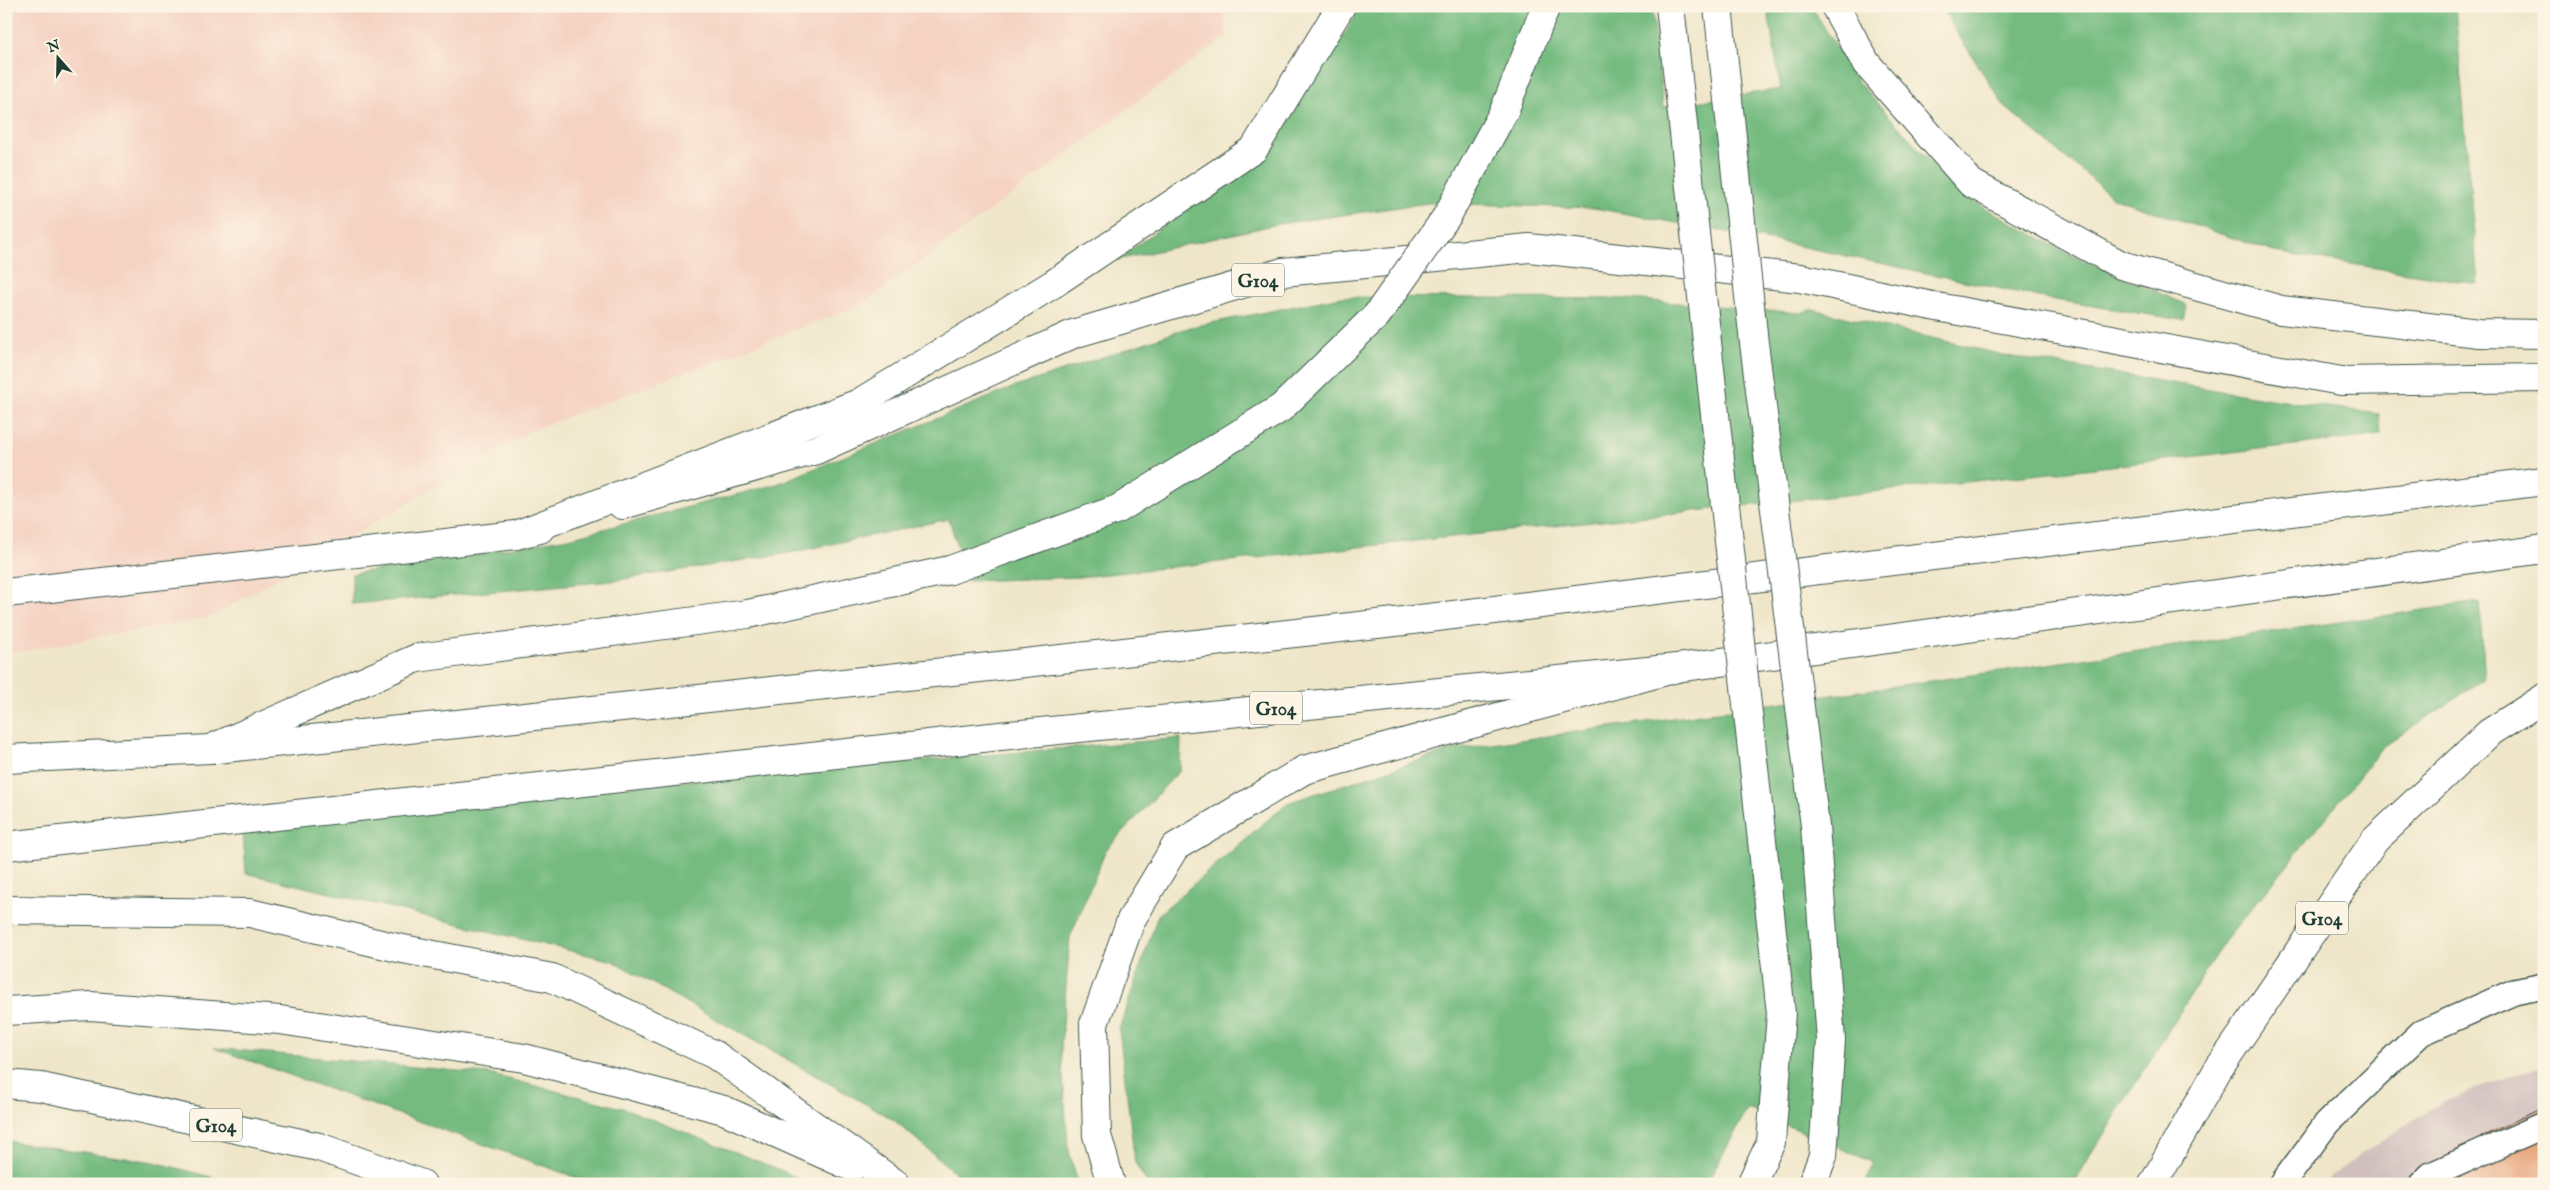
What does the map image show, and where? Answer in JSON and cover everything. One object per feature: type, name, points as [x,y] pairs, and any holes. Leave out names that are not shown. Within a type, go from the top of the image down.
[{"type":"highway","points":[[516,535],[859,403],[1053,284],[1254,149],[1341,6]]},
{"type":"highway","points":[[6,760],[210,749],[417,658],[748,614],[950,570],[1118,510],[1281,408],[1377,315],[1447,216],[1504,111],[1546,6]]},
{"type":"highway","points":[[1670,6],[1781,1013],[1771,1142],[1751,1184]]},
{"type":"highway","points":[[1718,6],[1754,343],[1815,826],[1831,1040],[1823,1156],[1812,1184]]},
{"type":"highway","points":[[1835,6],[1866,63],[1971,183],[2120,265],[2281,310],[2479,333],[2544,334]]},
{"type":"highway","name":"G104","points":[[6,592],[516,535],[816,450],[1073,334],[1283,272],[1529,248],[1800,278],[1937,307],[2341,381],[2544,378]]},
{"type":"highway","points":[[6,771],[699,699],[1404,621],[2544,481]]},
{"type":"highway","name":"G104","points":[[6,846],[990,737],[1677,668],[2544,549]]},
{"type":"highway","points":[[1111,1184],[1096,1135],[1094,1024],[1131,920],[1175,847],[1304,770],[1677,668]]},
{"type":"highway","name":"G104","points":[[2153,1184],[2217,1071],[2375,840],[2489,733],[2544,698]]},
{"type":"highway","points":[[6,910],[250,913],[398,948],[552,978],[715,1055],[896,1184]]},
{"type":"highway","points":[[6,1011],[90,1006],[280,1020],[524,1058],[724,1110],[888,1184]]},
{"type":"highway","name":"G104","points":[[6,1084],[41,1087],[319,1147],[422,1184]]},
{"type":"lane","points":[[2282,1184],[2327,1123],[2421,1033],[2514,992],[2544,986]]},
{"type":"lane","points":[[2422,1184],[2431,1175],[2544,1125]]},
{"type":"shaded area","points":[[6,6],[1224,6],[1226,37],[861,305],[533,430],[211,617],[6,654]]},
{"type":"shaded area","points":[[2544,1065],[2544,1184],[2322,1184],[2367,1150],[2443,1101]]},
{"type":"green space","points":[[1361,6],[1652,6],[1663,107],[1781,89],[1767,6],[1811,6],[1858,82],[1960,194],[2065,252],[2187,305],[2183,320],[2049,299],[1771,240],[1594,208],[1428,203],[1278,224],[1117,260],[1227,179],[1335,51]]},
{"type":"green space","points":[[1940,6],[2455,6],[2478,284],[2274,252],[2114,198],[2004,106]]},
{"type":"green space","points":[[1341,297],[1628,299],[1801,313],[1812,309],[2007,356],[2270,399],[2379,414],[2381,435],[2050,473],[1079,577],[968,581],[949,519],[789,553],[611,581],[352,604],[352,574],[569,538],[777,484],[1009,389],[1191,327]]},
{"type":"green space","points":[[2479,602],[2485,678],[2383,747],[2221,946],[2073,1184],[1864,1184],[1874,1163],[1748,1108],[1707,1184],[1148,1184],[1135,1163],[1119,1029],[1158,915],[1287,803],[1451,750]]},
{"type":"green space","points":[[1181,738],[1180,770],[1106,850],[1070,937],[1061,1048],[1068,1147],[1078,1184],[968,1184],[894,1120],[613,961],[246,873],[242,820]]},
{"type":"green space","points":[[214,1048],[489,1074],[626,1109],[785,1172],[808,1184],[594,1184]]},
{"type":"green space","points":[[6,1141],[154,1162],[237,1184],[6,1184]]},
{"type":"building","points":[[2544,1107],[2544,1184],[2412,1184],[2456,1149]]}]
